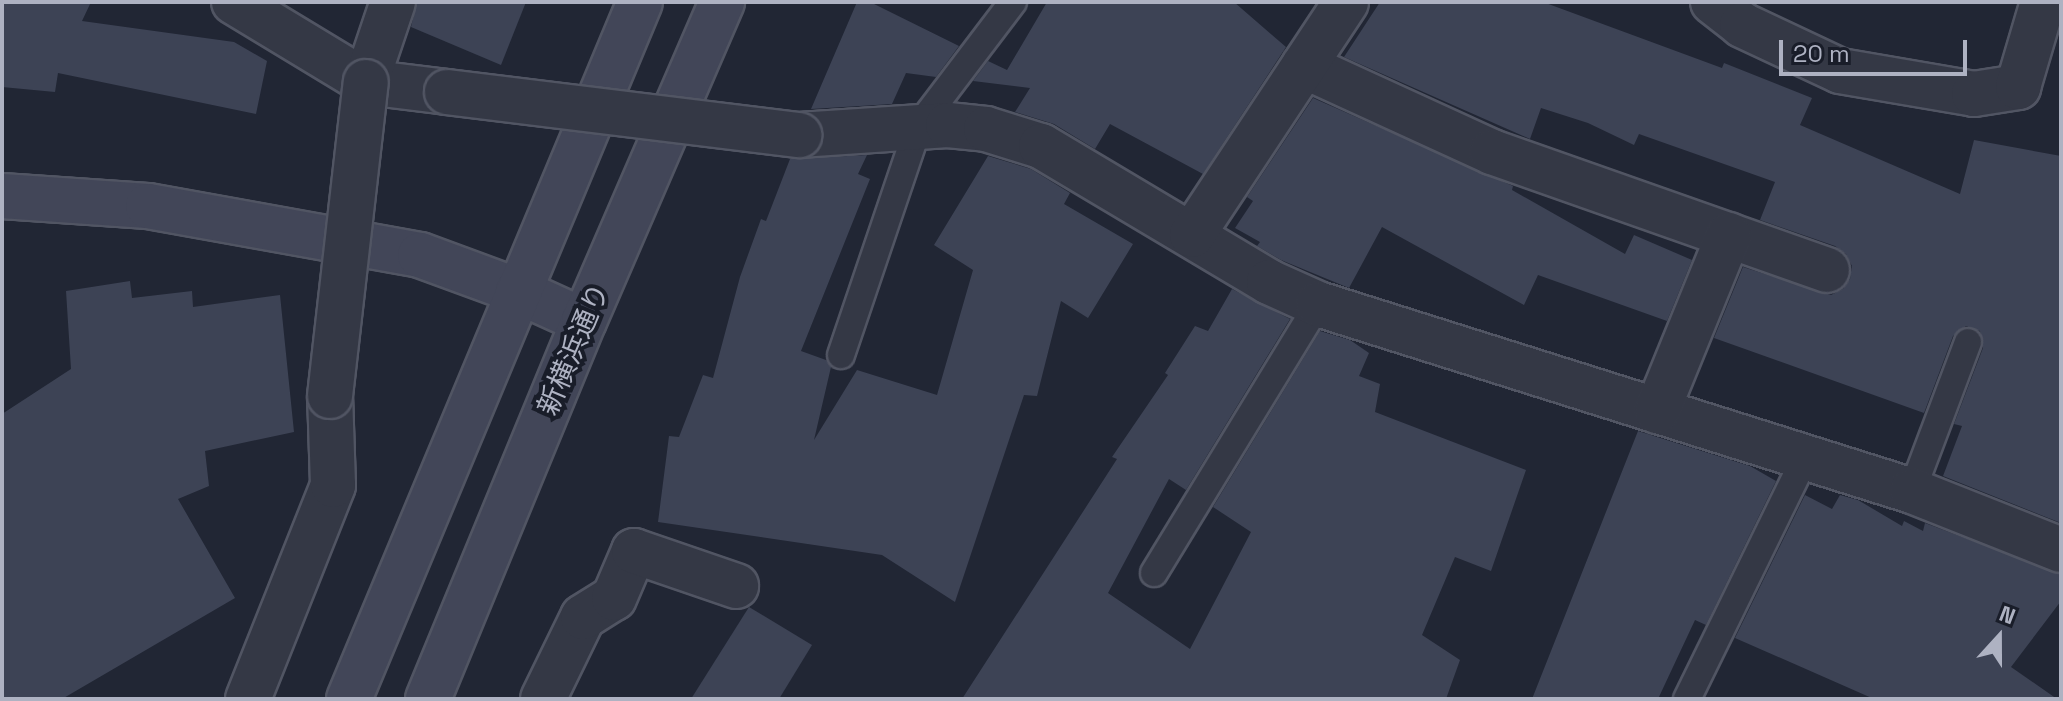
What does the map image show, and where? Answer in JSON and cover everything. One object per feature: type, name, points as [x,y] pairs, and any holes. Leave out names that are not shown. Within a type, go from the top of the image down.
[{"type":"street","points":[[234,2],[366,82],[799,135],[918,127],[986,129],[1041,146],[1269,282],[1318,304],[1912,491],[2061,550]]},
{"type":"street","points":[[248,699],[333,485],[330,396],[366,82],[393,2]]},
{"type":"street","points":[[349,699],[640,2]]},
{"type":"street","name":"新横浜通り","points":[[428,699],[584,321],[722,2]]},
{"type":"street","points":[[1192,235],[1346,2]]},
{"type":"street","points":[[1713,2],[1742,25],[1840,71],[1974,94],[2018,87],[2043,2]]},
{"type":"street","points":[[1304,66],[1492,152],[1827,270]]},
{"type":"street","points":[[2,196],[148,206],[420,255],[518,291],[584,321]]},
{"type":"street","points":[[1657,411],[1729,235]]},
{"type":"street","points":[[543,699],[583,617],[614,598],[634,551],[736,586]]},
{"type":"lane","points":[[841,355],[918,127],[1013,2]]},
{"type":"lane","points":[[1154,573],[1318,304]]},
{"type":"lane","points":[[1912,491],[1968,342]]},
{"type":"lane","points":[[1687,699],[1805,458]]},
{"type":"building","points":[[2,2],[91,2],[82,21],[234,42],[267,61],[256,114],[58,73],[55,92],[2,87]]},
{"type":"building","points":[[417,2],[526,2],[501,65],[411,27]]},
{"type":"building","points":[[857,2],[870,2],[959,46],[936,77],[906,73],[892,104],[811,109]]},
{"type":"building","points":[[1047,2],[1234,2],[1286,47],[1203,174],[1110,124],[1095,149],[1054,124],[1015,112],[1030,88],[973,81],[988,61],[1007,70]]},
{"type":"building","points":[[1380,2],[1543,2],[1722,68],[1724,63],[1812,98],[1800,125],[1960,194],[1974,140],[2061,156],[2061,523],[1943,476],[1962,426],[1954,424],[1983,348],[1980,331],[1966,326],[1953,336],[1924,413],[1714,338],[1743,267],[1831,295],[1843,289],[1850,279],[1852,266],[1846,254],[1835,246],[1760,220],[1775,182],[1639,134],[1634,145],[1588,123],[1541,108],[1530,139],[1344,57]]},
{"type":"building","points":[[1313,98],[1513,186],[1512,190],[1625,254],[1634,235],[1692,260],[1667,321],[1538,275],[1524,305],[1382,227],[1349,288],[1281,260],[1257,246],[1260,242],[1235,228],[1253,201],[1247,197]]},
{"type":"building","points":[[867,155],[858,174],[870,179],[801,351],[826,360],[831,367],[814,440],[857,370],[937,395],[973,270],[934,245],[988,156],[1031,169],[1070,193],[1064,204],[1133,244],[1088,318],[1061,301],[1037,396],[1024,395],[955,602],[882,555],[658,522],[669,436],[679,437],[703,375],[713,378],[740,277],[761,219],[766,221],[790,159]]},
{"type":"building","points":[[130,281],[132,298],[192,291],[193,307],[280,295],[294,432],[205,451],[209,486],[178,499],[235,598],[62,699],[2,699],[2,414],[71,369],[66,291]]},
{"type":"building","points":[[1232,289],[1290,319],[1186,490],[1169,479],[1108,593],[1190,649],[1251,532],[1213,507],[1320,331],[1350,340],[1369,353],[1359,376],[1380,384],[1375,412],[1526,470],[1491,571],[1455,557],[1422,635],[1460,660],[1446,699],[962,699],[1117,459],[1112,457],[1168,375],[1165,373],[1195,326],[1208,331]]},
{"type":"building","points":[[1638,431],[1750,466],[1776,481],[1706,625],[1695,620],[1658,699],[1532,699]]},
{"type":"building","points":[[1805,495],[1832,509],[1840,495],[1858,500],[1902,526],[1904,521],[1923,531],[1925,523],[2061,574],[2061,601],[2011,667],[2057,699],[1874,699],[1735,638]]},
{"type":"building","points":[[749,607],[812,645],[779,699],[691,699]]}]
